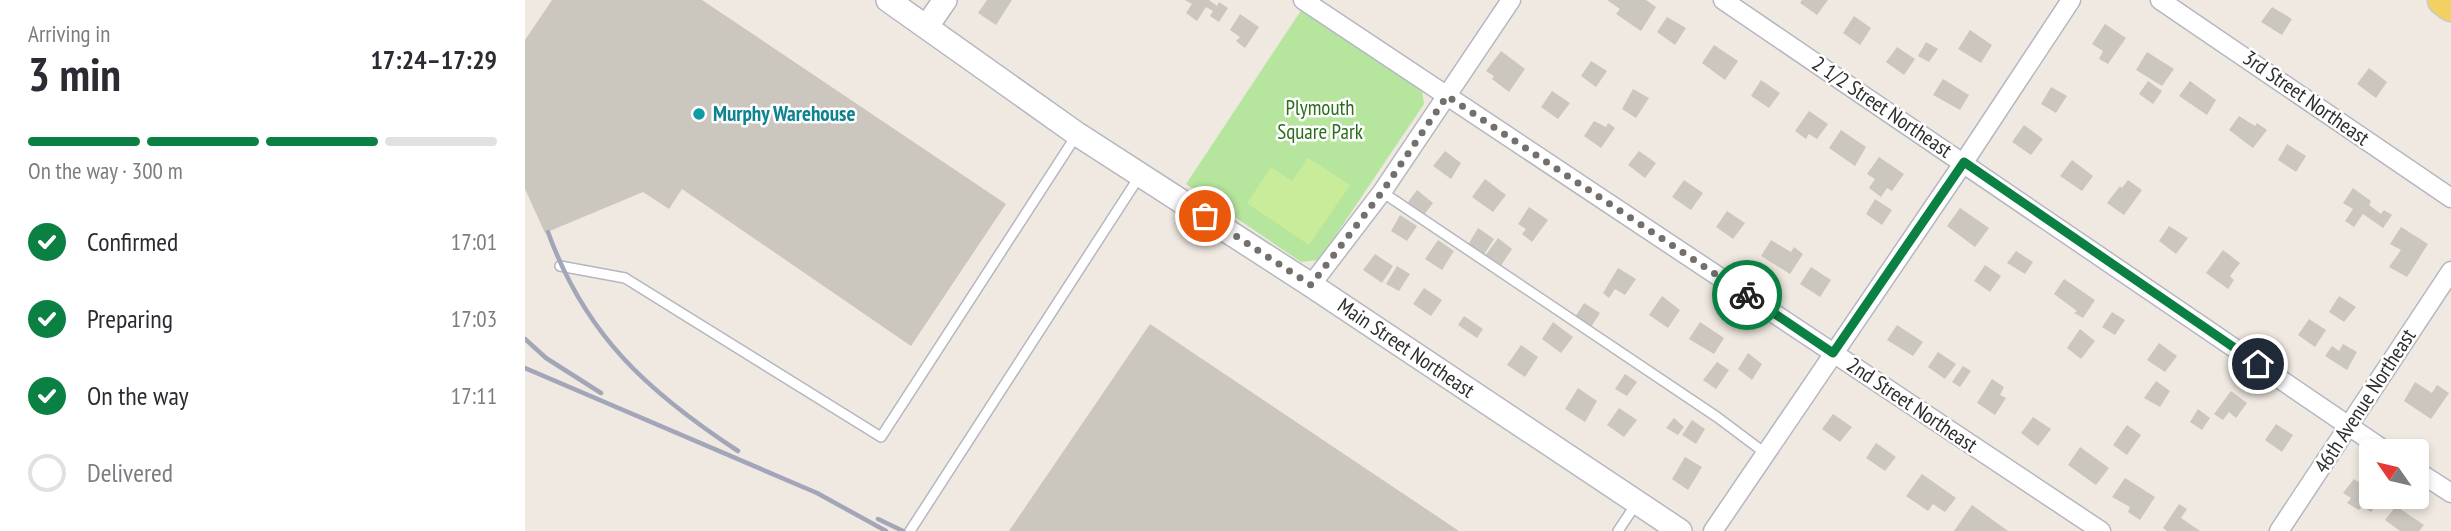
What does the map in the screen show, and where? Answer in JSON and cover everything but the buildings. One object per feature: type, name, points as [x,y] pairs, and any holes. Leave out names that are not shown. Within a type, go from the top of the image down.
[{"type":"main road","points":[[2443,0],[2451,6]]},
{"type":"street","name":"Main Street Northeast","points":[[888,0],[1077,134],[1311,285],[1680,531]]},
{"type":"street","points":[[927,26],[945,0]]},
{"type":"street","name":"2nd Street Northeast","points":[[1303,0],[2101,531]]},
{"type":"street","points":[[1311,285],[1382,192],[1511,0]]},
{"type":"street","name":"2 1/2 Street Northeast","points":[[1723,0],[2368,439]]},
{"type":"street","points":[[1713,531],[2071,0]]},
{"type":"street","name":"3rd Street Northeast","points":[[2160,0],[2451,198]]},
{"type":"street","name":"46th Avenue Northeast","points":[[2279,531],[2451,271]]},
{"type":"street","points":[[2429,479],[2451,493]]},
{"type":"lane","points":[[560,266],[625,278],[881,437],[1077,134]]},
{"type":"lane","points":[[910,531],[1141,175]]},
{"type":"lane","points":[[1382,192],[1717,417],[1765,453]]},
{"type":"lane","points":[[1618,531],[1637,502]]},
{"type":"green space","name":"Plymouth Square Park","points":[[1302,9],[1422,90],[1424,104],[1319,260],[1301,262],[1186,184]]},
{"type":"green space","points":[[1308,158],[1350,185],[1309,245],[1247,203],[1271,167],[1292,181]]},
{"type":"railway","points":[[548,232],[563,269],[581,301],[623,358],[676,406],[738,451]]},
{"type":"railway","points":[[525,339],[546,358],[601,393]]},
{"type":"railway","points":[[525,368],[817,493],[886,531]]},
{"type":"railway","points":[[878,519],[903,531]]},
{"type":"way so far","points":[[1205,216],[1311,285],[1382,192],[1447,96],[1747,295]]},
{"type":"place","name":"Murphy Warehouse","points":[[699,114]]},
{"type":"route","points":[[1747,295],[1833,353],[1964,162],[2258,364]]}]
